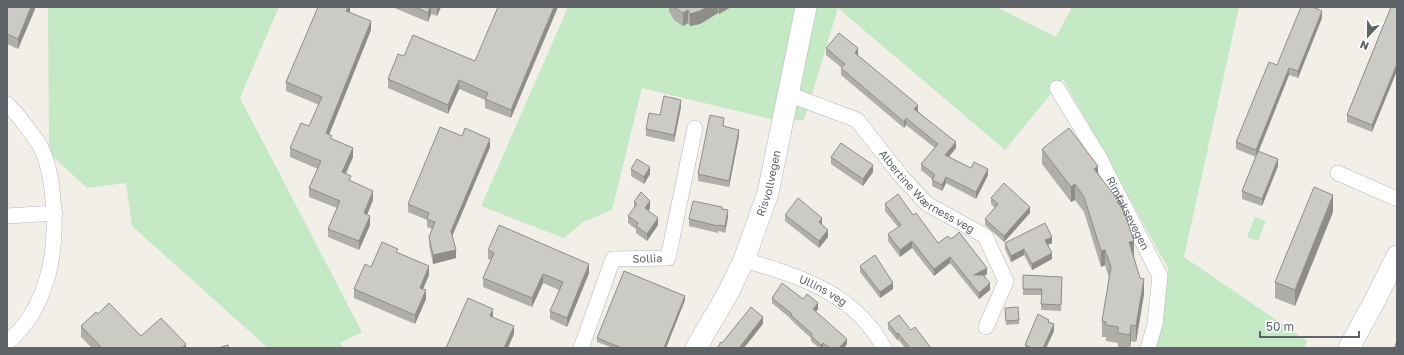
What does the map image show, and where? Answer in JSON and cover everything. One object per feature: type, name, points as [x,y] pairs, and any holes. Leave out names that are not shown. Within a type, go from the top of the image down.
[{"type":"street","name":"Risvollvegen","points":[[696,348],[728,293],[744,260],[768,193],[806,7]]},
{"type":"street","name":"Rimfaksevegen","points":[[1057,88],[1099,157],[1160,276],[1155,324],[1148,348]]},
{"type":"street","name":"Albertine Wærness veg","points":[[788,94],[856,120],[901,176],[927,204],[985,236],[1006,281],[986,327]]},
{"type":"street","points":[[7,104],[17,113],[42,149],[52,183],[55,213],[52,263],[43,291],[30,316],[13,338],[7,343]]},
{"type":"street","name":"Sollia","points":[[581,348],[613,258],[668,258],[695,128]]},
{"type":"street","points":[[1338,173],[1397,199]]},
{"type":"street","points":[[7,216],[55,213]]},
{"type":"street","points":[[1349,348],[1397,256]]},
{"type":"street","name":"Ullins veg","points":[[744,260],[794,275],[832,294],[855,311],[876,334],[884,348]]},
{"type":"green space","points":[[48,7],[279,7],[240,98],[362,332],[340,343],[344,348],[333,348],[336,345],[331,348],[268,348],[132,226],[126,183],[87,188],[49,153]]},
{"type":"green space","points":[[568,7],[997,7],[1056,37],[1072,7],[1239,7],[1184,257],[1307,341],[1304,348],[1156,348],[1168,268],[1063,79],[1005,150],[838,8],[804,120],[770,119],[642,88],[612,210],[583,222],[564,238],[481,206]]},
{"type":"green space","points":[[1255,217],[1266,221],[1258,241],[1247,237]]},
{"type":"building","points":[[7,7],[31,7],[18,39],[7,34]]},
{"type":"building","points":[[318,7],[348,7],[346,11],[371,21],[326,133],[332,136],[330,138],[353,148],[342,172],[351,176],[349,180],[373,191],[364,213],[370,216],[359,241],[328,229],[340,201],[309,188],[321,161],[290,148],[301,123],[309,126],[322,97],[286,82]]},
{"type":"building","points":[[415,7],[430,7],[428,13]]},
{"type":"building","points":[[498,7],[554,7],[511,110],[485,99],[488,93],[459,80],[448,105],[388,79],[398,54],[404,56],[413,35],[475,61]]},
{"type":"building","points":[[674,7],[707,7],[690,14],[688,10],[683,13]]},
{"type":"building","points":[[1301,7],[1313,7],[1322,11],[1298,71],[1289,68],[1256,150],[1236,142],[1269,62],[1277,65]]},
{"type":"building","points":[[1391,7],[1397,7],[1397,64],[1372,125],[1347,115]]},
{"type":"building","points":[[839,33],[858,48],[855,53],[918,105],[914,109],[956,142],[945,155],[971,168],[974,162],[988,169],[976,192],[946,177],[942,185],[932,180],[935,175],[921,164],[938,144],[906,118],[904,122],[841,68],[845,64],[826,48]]},
{"type":"building","points":[[664,96],[681,100],[674,135],[646,129],[649,113],[660,115]]},
{"type":"building","points":[[710,115],[724,118],[723,126],[739,130],[729,181],[698,174]]},
{"type":"building","points":[[440,127],[462,136],[465,128],[490,139],[451,231],[456,250],[433,255],[429,237],[435,222],[427,219],[429,213],[408,204]]},
{"type":"building","points":[[1069,128],[1098,166],[1094,169],[1115,196],[1117,196],[1124,211],[1134,241],[1129,242],[1140,278],[1144,279],[1136,326],[1131,325],[1130,335],[1118,333],[1118,327],[1106,325],[1106,322],[1102,321],[1111,267],[1105,250],[1101,251],[1084,197],[1075,184],[1071,187],[1042,149]]},
{"type":"building","points":[[841,143],[873,165],[863,179],[831,157]]},
{"type":"building","points":[[1258,151],[1278,159],[1262,199],[1242,191]]},
{"type":"building","points":[[637,159],[650,167],[644,177],[631,169]]},
{"type":"building","points":[[1004,183],[1030,207],[1004,236],[985,219],[998,204],[991,198]]},
{"type":"building","points":[[1314,187],[1333,195],[1295,290],[1275,282]]},
{"type":"building","points":[[641,192],[650,201],[645,208],[658,218],[647,234],[636,226],[638,223],[628,216],[637,204],[634,202]]},
{"type":"building","points":[[898,194],[913,215],[916,213],[938,243],[948,236],[950,239],[954,237],[959,232],[987,268],[974,275],[983,275],[990,283],[979,293],[950,257],[934,269],[912,241],[900,250],[888,234],[901,225],[885,204]]},
{"type":"building","points":[[798,198],[822,218],[819,222],[828,230],[819,241],[785,215]]},
{"type":"building","points":[[693,201],[722,207],[722,209],[728,210],[725,226],[718,226],[689,219]]},
{"type":"building","points":[[1045,223],[1052,237],[1045,240],[1052,253],[1032,264],[1024,249],[1011,256],[1005,243]]},
{"type":"building","points":[[499,225],[589,264],[567,318],[550,311],[563,282],[543,274],[532,298],[483,278],[494,253],[488,250]]},
{"type":"building","points":[[382,242],[398,249],[396,252],[429,266],[420,288],[426,290],[415,315],[354,289],[365,264],[371,267]]},
{"type":"building","points":[[875,255],[893,283],[880,292],[860,266]]},
{"type":"building","points":[[624,271],[685,296],[664,348],[622,348],[597,338]]},
{"type":"building","points":[[1023,275],[1062,277],[1061,305],[1041,304],[1042,289],[1023,289]]},
{"type":"building","points":[[782,283],[803,299],[807,294],[818,303],[813,309],[847,339],[839,348],[830,348],[823,343],[821,345],[811,336],[812,334],[791,315],[792,314],[772,298]]},
{"type":"building","points":[[468,298],[493,309],[490,316],[514,326],[504,348],[446,348]]},
{"type":"building","points":[[109,303],[141,336],[161,318],[186,344],[182,348],[102,348],[81,326],[96,312],[98,314]]},
{"type":"building","points":[[751,307],[763,317],[739,348],[717,348],[721,342],[722,343]]},
{"type":"building","points":[[1018,307],[1019,320],[1006,321],[1005,308]]},
{"type":"building","points":[[1038,314],[1049,320],[1048,322],[1054,324],[1043,348],[1032,348],[1025,345]]},
{"type":"building","points":[[899,315],[911,330],[915,327],[931,348],[910,348],[888,323]]},
{"type":"building","points":[[1397,341],[1397,348],[1394,348]]},
{"type":"building","points":[[228,345],[229,348],[218,348]]}]
